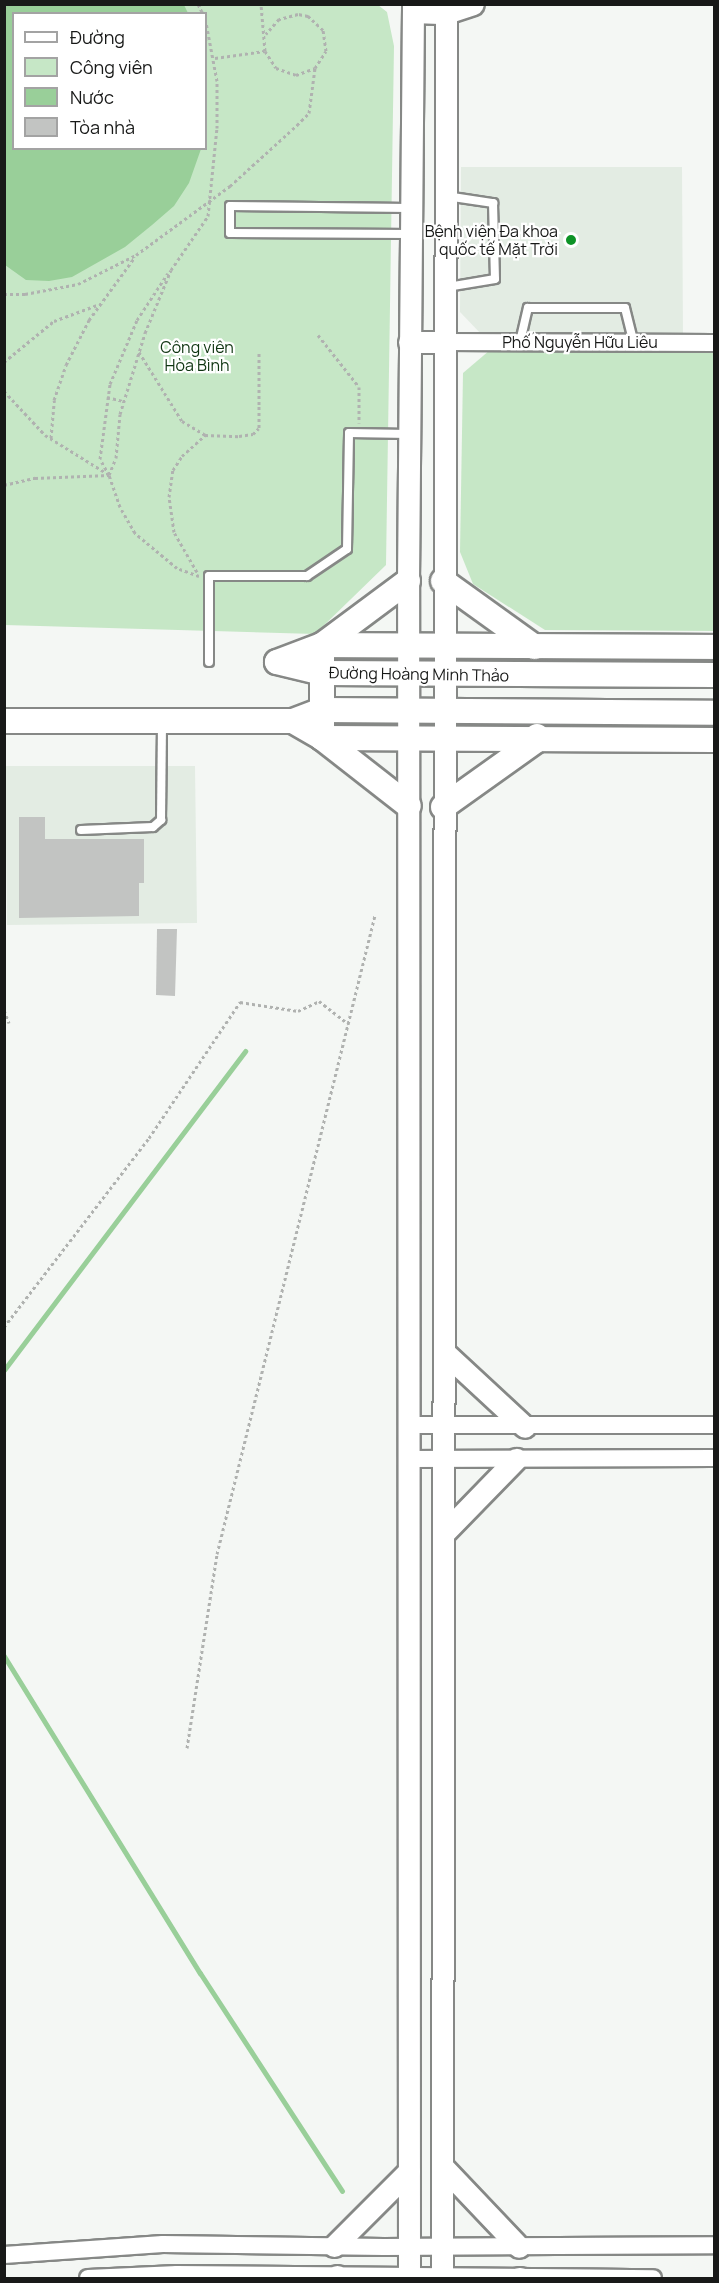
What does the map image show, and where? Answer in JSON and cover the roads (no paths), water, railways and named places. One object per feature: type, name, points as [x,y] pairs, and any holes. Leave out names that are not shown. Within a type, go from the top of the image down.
[{"type":"main road","points":[[322,738],[322,645],[408,581]]},
{"type":"main road","points":[[443,581],[535,646],[536,675]]},
{"type":"main road","name":"Đường Hoàng Minh Thảo","points":[[714,646],[322,645],[277,662],[322,673],[714,675]]},
{"type":"main road","points":[[4,721],[293,721],[322,710],[714,713]]},
{"type":"main road","points":[[537,713],[537,740]]},
{"type":"main road","points":[[293,721],[322,738],[408,806]]},
{"type":"main road","points":[[322,738],[714,740]]},
{"type":"main road","points":[[442,807],[537,740]]},
{"type":"street","points":[[409,2277],[410,7],[446,9],[473,4]]},
{"type":"street","points":[[442,2278],[445,1460],[442,807],[446,9]]},
{"type":"street","points":[[409,342],[446,342]]},
{"type":"street","name":"Phố Nguyễn Hữu Liêu","points":[[446,342],[714,343]]},
{"type":"street","points":[[444,1352],[525,1427]]},
{"type":"street","points":[[408,1425],[525,1427],[714,1425]]},
{"type":"street","points":[[409,1459],[714,1458]]},
{"type":"street","points":[[445,1532],[516,1459]]},
{"type":"street","points":[[443,2167],[519,2247]]},
{"type":"street","points":[[334,2246],[408,2171]]},
{"type":"street","points":[[4,2255],[163,2244],[408,2247],[714,2245]]},
{"type":"street","points":[[88,2278],[177,2274],[653,2278]]},
{"type":"lane","points":[[446,196],[493,203],[495,279],[446,287]]},
{"type":"lane","points":[[411,208],[230,206],[230,233],[411,234]]},
{"type":"lane","points":[[520,342],[528,309],[625,309],[634,343]]},
{"type":"lane","points":[[209,662],[204,576],[307,576],[347,549],[349,433],[409,435]]},
{"type":"lane","points":[[81,830],[153,827],[160,820],[162,722]]},
{"type":"water","points":[[4,5],[184,5],[188,12],[12,12],[12,150],[201,150],[189,183],[174,206],[125,247],[72,277],[49,281],[26,280],[5,265]]},
{"type":"waterway","points":[[4,1370],[245,1051]]},
{"type":"waterway","points":[[4,1656],[200,1973],[342,2191]]},
{"type":"place","name":"Bệnh viện Đa khoa quốc tế Mặt Trời","points":[[571,240]]},
{"type":"park label","name":"Công viên Hòa Bình","points":[[197,356]]}]
